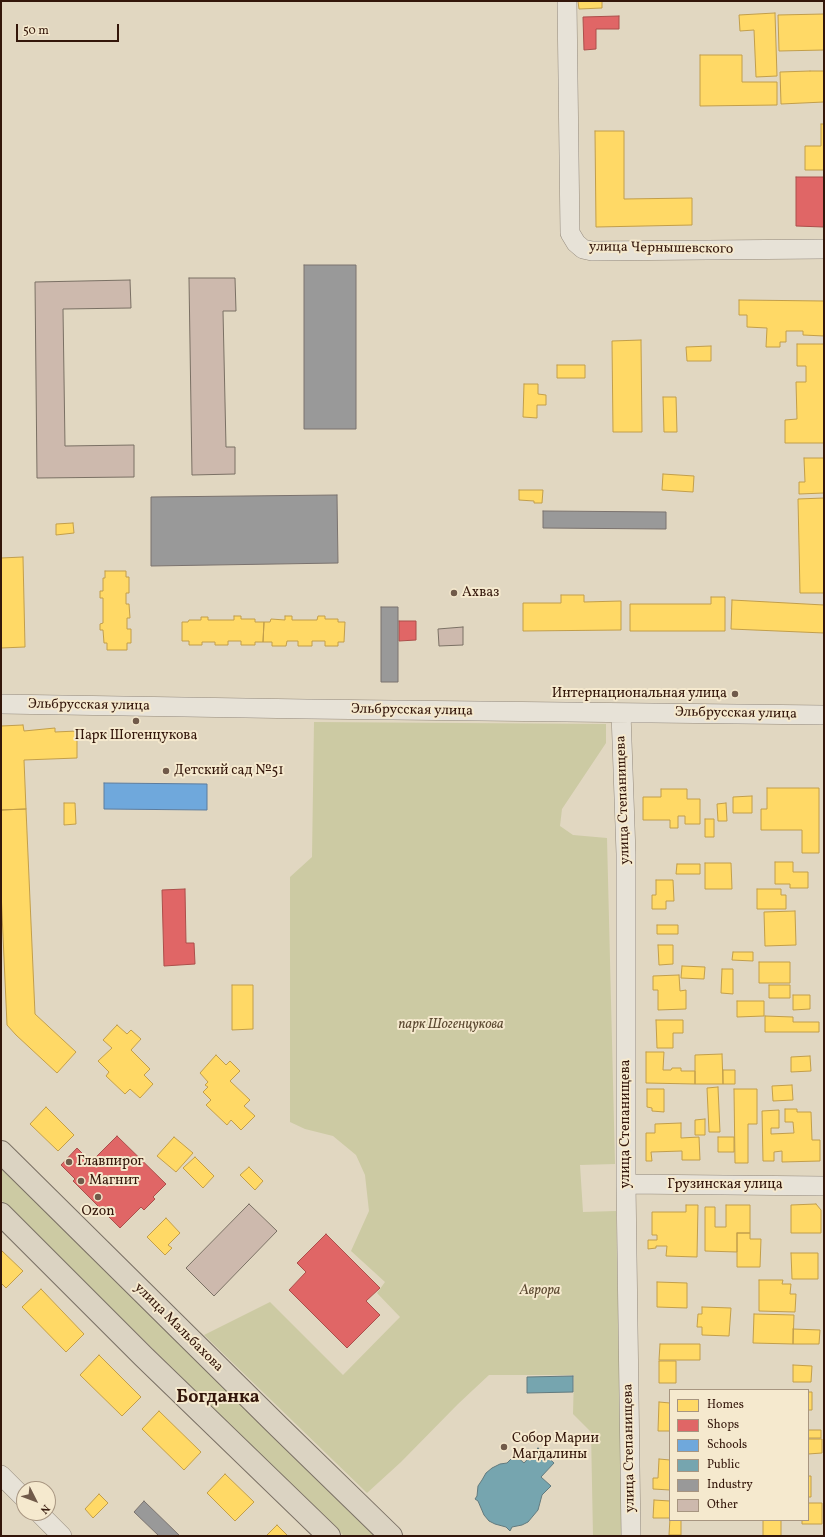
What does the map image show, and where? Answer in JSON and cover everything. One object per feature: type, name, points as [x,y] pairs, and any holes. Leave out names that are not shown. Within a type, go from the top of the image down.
[{"type":"main road","name":"улица Мальбахова","points":[[1,1152],[136,1287],[391,1536]]},
{"type":"main road","points":[[1,1214],[144,1357],[329,1536]]},
{"type":"street","name":"улица Чернышевского","points":[[567,1],[570,233],[576,243],[583,249],[592,251],[824,249]]},
{"type":"street","name":"Эльбрусская улица","points":[[1,704],[307,710],[824,715]]},
{"type":"street","name":"улица Степанищева","points":[[621,713],[626,854],[626,1184],[631,1536]]},
{"type":"street","name":"Грузинская улица","points":[[626,1184],[824,1186]]},
{"type":"street","points":[[1,1474],[16,1490]]},
{"type":"street","points":[[47,1521],[62,1536]]},
{"type":"green space","name":"парк Шогенцукова","points":[[314,722],[606,724],[606,743],[562,809],[560,826],[573,835],[607,838],[615,1164],[580,1165],[583,1212],[616,1211],[623,1536],[593,1536],[591,1432],[573,1414],[574,1375],[489,1375],[401,1462],[367,1493],[204,1335],[270,1302],[343,1375],[400,1317],[377,1293],[385,1282],[351,1251],[369,1211],[365,1175],[356,1155],[333,1136],[305,1129],[290,1122],[290,877],[312,857]]},
{"type":"green space","points":[[1,1165],[376,1536],[344,1536],[1,1200]]},
{"type":"building: Homes","points":[[578,1],[602,1],[602,8],[579,9]]},
{"type":"building: Homes","points":[[775,13],[777,76],[756,77],[754,30],[740,31],[739,15]]},
{"type":"building: Homes","points":[[824,14],[824,50],[779,51],[778,15]]},
{"type":"building: Homes","points":[[700,55],[742,55],[742,82],[777,82],[777,105],[700,106]]},
{"type":"building: Homes","points":[[824,71],[824,102],[781,104],[780,72]]},
{"type":"building: Homes","points":[[821,124],[824,124],[824,170],[805,170],[805,146],[821,146]]},
{"type":"building: Homes","points":[[595,131],[624,131],[624,199],[692,198],[692,225],[596,227]]},
{"type":"building: Homes","points":[[739,300],[824,301],[824,336],[803,335],[803,331],[786,331],[786,342],[780,342],[780,347],[766,347],[767,328],[747,327],[747,315],[739,315]]},
{"type":"building: Homes","points":[[641,340],[642,432],[613,432],[612,341]]},
{"type":"building: Homes","points":[[797,344],[824,344],[824,443],[785,443],[785,420],[797,419],[796,382],[806,382],[806,366],[797,366]]},
{"type":"building: Homes","points":[[711,346],[711,361],[687,361],[686,347]]},
{"type":"building: Homes","points":[[557,365],[585,365],[585,378],[557,378]]},
{"type":"building: Homes","points":[[524,384],[538,384],[538,394],[546,395],[546,405],[537,405],[537,418],[523,417]]},
{"type":"building: Homes","points":[[663,397],[676,397],[677,432],[664,432]]},
{"type":"building: Homes","points":[[804,458],[824,458],[824,493],[799,494],[799,482],[805,482]]},
{"type":"building: Homes","points":[[663,474],[694,476],[693,492],[662,490]]},
{"type":"building: Homes","points":[[519,490],[543,490],[542,503],[519,500]]},
{"type":"building: Homes","points":[[824,498],[824,593],[800,593],[798,499]]},
{"type":"building: Homes","points":[[73,523],[74,533],[56,535],[56,524]]},
{"type":"building: Homes","points":[[23,557],[25,647],[1,648],[1,558]]},
{"type":"building: Homes","points":[[105,571],[126,571],[126,577],[129,577],[129,593],[126,593],[126,604],[129,604],[130,618],[127,618],[127,629],[131,629],[131,643],[127,643],[127,650],[107,650],[107,643],[104,643],[103,630],[100,630],[100,624],[103,623],[103,598],[100,598],[100,591],[103,591],[103,578],[105,578]]},
{"type":"building: Homes","points":[[561,595],[584,595],[584,602],[621,601],[621,630],[523,631],[523,603],[561,603]]},
{"type":"building: Homes","points":[[711,597],[725,597],[725,631],[630,631],[630,604],[711,604]]},
{"type":"building: Homes","points":[[732,600],[824,605],[824,633],[731,629]]},
{"type":"building: Homes","points":[[234,616],[241,616],[241,619],[255,619],[255,622],[264,622],[263,642],[255,642],[255,645],[241,645],[241,641],[228,641],[228,645],[215,645],[215,642],[202,642],[202,645],[189,645],[189,641],[182,641],[182,622],[188,622],[189,620],[201,620],[201,617],[208,617],[208,620],[234,620]]},
{"type":"building: Homes","points":[[285,616],[292,616],[292,620],[317,620],[318,616],[325,616],[325,619],[338,619],[338,622],[345,622],[344,642],[338,642],[338,646],[325,646],[325,641],[312,641],[312,646],[298,646],[298,641],[287,641],[286,646],[272,646],[272,642],[263,642],[264,622],[270,622],[271,619],[285,620]]},
{"type":"building: Homes","points":[[23,725],[24,731],[55,728],[55,732],[77,731],[77,758],[24,760],[26,809],[1,810],[1,726]]},
{"type":"building: Homes","points":[[767,788],[819,788],[819,853],[802,853],[802,830],[761,830],[761,809],[767,809]]},
{"type":"building: Homes","points":[[661,789],[687,789],[687,799],[700,799],[700,824],[685,824],[685,816],[678,816],[678,828],[670,828],[670,820],[643,820],[643,797],[661,797]]},
{"type":"building: Homes","points":[[752,796],[752,813],[733,813],[733,797]]},
{"type":"building: Homes","points":[[64,803],[75,803],[76,824],[64,825]]},
{"type":"building: Homes","points":[[726,803],[727,821],[718,821],[717,804]]},
{"type":"building: Homes","points":[[26,809],[35,1014],[76,1052],[57,1073],[7,1025],[1,891],[1,810]]},
{"type":"building: Homes","points":[[705,819],[714,819],[714,837],[705,837]]},
{"type":"building: Homes","points":[[775,862],[793,862],[793,872],[808,872],[808,888],[790,888],[790,884],[775,884]]},
{"type":"building: Homes","points":[[705,863],[731,863],[732,889],[705,889]]},
{"type":"building: Homes","points":[[677,864],[700,864],[700,874],[676,874]]},
{"type":"building: Homes","points":[[656,880],[673,880],[674,901],[666,901],[666,909],[652,909],[652,895],[656,895]]},
{"type":"building: Homes","points":[[757,889],[781,889],[781,895],[786,895],[786,909],[757,909]]},
{"type":"building: Homes","points":[[795,911],[796,945],[765,946],[764,912]]},
{"type":"building: Homes","points":[[657,925],[678,925],[678,934],[657,934]]},
{"type":"building: Homes","points":[[658,945],[673,945],[673,964],[659,965]]},
{"type":"building: Homes","points":[[733,952],[753,952],[753,961],[732,960]]},
{"type":"building: Homes","points":[[759,962],[790,962],[790,983],[759,983]]},
{"type":"building: Homes","points":[[682,966],[705,967],[704,979],[681,978]]},
{"type":"building: Homes","points":[[722,969],[733,969],[733,994],[721,993]]},
{"type":"building: Homes","points":[[679,975],[680,991],[686,990],[686,1009],[658,1010],[658,990],[653,990],[653,976]]},
{"type":"building: Homes","points":[[232,985],[253,985],[253,1029],[232,1030]]},
{"type":"building: Homes","points":[[769,985],[790,985],[790,998],[769,998]]},
{"type":"building: Homes","points":[[793,995],[810,995],[810,1009],[793,1010]]},
{"type":"building: Homes","points":[[737,1001],[764,1001],[764,1016],[737,1017]]},
{"type":"building: Homes","points":[[765,1016],[793,1017],[793,1022],[819,1022],[819,1032],[765,1032]]},
{"type":"building: Homes","points":[[656,1020],[683,1020],[683,1033],[673,1033],[673,1048],[657,1048]]},
{"type":"building: Homes","points":[[117,1025],[127,1034],[131,1030],[141,1039],[131,1050],[150,1069],[144,1075],[153,1084],[140,1098],[130,1089],[125,1094],[106,1076],[109,1072],[98,1061],[112,1048],[103,1040]]},
{"type":"building: Homes","points":[[646,1052],[664,1052],[663,1070],[681,1068],[681,1071],[695,1071],[695,1084],[646,1083]]},
{"type":"building: Homes","points":[[722,1054],[723,1084],[695,1084],[695,1055]]},
{"type":"building: Homes","points":[[216,1055],[226,1065],[230,1061],[240,1071],[230,1081],[250,1100],[244,1106],[255,1116],[241,1130],[231,1120],[227,1125],[206,1105],[211,1100],[203,1092],[208,1087],[205,1085],[208,1082],[200,1073]]},
{"type":"building: Homes","points":[[810,1056],[811,1071],[791,1072],[791,1057]]},
{"type":"building: Homes","points":[[723,1070],[735,1070],[735,1084],[723,1084]]},
{"type":"building: Homes","points":[[792,1085],[793,1100],[773,1101],[772,1086]]},
{"type":"building: Homes","points":[[718,1087],[720,1132],[709,1132],[707,1088]]},
{"type":"building: Homes","points":[[647,1089],[664,1089],[664,1112],[652,1111],[652,1108],[647,1107]]},
{"type":"building: Homes","points":[[734,1089],[757,1089],[757,1124],[748,1124],[748,1163],[735,1163]]},
{"type":"building: Homes","points":[[46,1107],[74,1135],[58,1151],[30,1124]]},
{"type":"building: Homes","points":[[785,1109],[797,1109],[797,1112],[811,1112],[812,1140],[820,1140],[820,1161],[782,1162],[782,1151],[774,1152],[774,1161],[763,1161],[762,1111],[779,1110],[779,1128],[771,1128],[771,1134],[794,1133],[793,1122],[785,1122]]},
{"type":"building: Homes","points":[[705,1119],[705,1135],[695,1135],[695,1120]]},
{"type":"building: Homes","points":[[681,1123],[681,1138],[699,1137],[700,1160],[682,1160],[682,1151],[651,1152],[652,1161],[646,1161],[646,1133],[655,1133],[655,1124]]},
{"type":"building: Homes","points":[[174,1137],[193,1153],[176,1172],[157,1156]]},
{"type":"building: Homes","points":[[718,1137],[734,1137],[734,1152],[718,1152]]},
{"type":"building: Homes","points":[[195,1157],[214,1176],[203,1188],[183,1168]]},
{"type":"building: Homes","points":[[249,1167],[263,1181],[255,1190],[240,1175]]},
{"type":"building: Homes","points":[[816,1204],[821,1210],[821,1233],[791,1233],[791,1205]]},
{"type":"building: Homes","points":[[686,1205],[698,1205],[697,1257],[666,1256],[667,1246],[656,1246],[656,1248],[648,1249],[648,1240],[657,1240],[657,1235],[652,1235],[652,1212],[686,1212]]},
{"type":"building: Homes","points":[[726,1205],[750,1205],[750,1233],[737,1233],[737,1252],[705,1251],[705,1207],[715,1207],[715,1227],[726,1227]]},
{"type":"building: Homes","points":[[166,1218],[180,1233],[168,1245],[172,1248],[165,1255],[147,1237]]},
{"type":"building: Homes","points":[[737,1233],[750,1233],[750,1239],[761,1239],[760,1267],[737,1267]]},
{"type":"building: Homes","points":[[1,1250],[23,1271],[6,1288],[1,1283]]},
{"type":"building: Homes","points":[[791,1253],[818,1253],[818,1279],[792,1279]]},
{"type":"building: Homes","points":[[759,1280],[783,1280],[782,1284],[791,1284],[790,1294],[796,1294],[795,1312],[759,1311]]},
{"type":"building: Homes","points":[[657,1282],[687,1283],[687,1308],[657,1307]]},
{"type":"building: Homes","points":[[41,1289],[84,1334],[66,1352],[22,1307]]},
{"type":"building: Homes","points":[[702,1307],[731,1308],[729,1336],[702,1335],[702,1327],[697,1327],[698,1314],[702,1314]]},
{"type":"building: Homes","points":[[754,1314],[794,1315],[793,1344],[753,1343]]},
{"type":"building: Homes","points":[[793,1329],[820,1330],[819,1344],[793,1344]]},
{"type":"building: Homes","points":[[660,1344],[700,1344],[700,1360],[659,1360]]},
{"type":"building: Homes","points":[[99,1355],[141,1397],[122,1416],[80,1375]]},
{"type":"building: Homes","points":[[659,1361],[676,1361],[676,1383],[659,1383]]},
{"type":"building: Homes","points":[[793,1365],[812,1366],[811,1382],[793,1382]]},
{"type":"building: Homes","points":[[809,1392],[812,1392],[812,1410],[809,1410]]},
{"type":"building: Homes","points":[[659,1402],[669,1403],[669,1431],[658,1431]]},
{"type":"building: Homes","points":[[159,1411],[201,1452],[184,1470],[142,1429]]},
{"type":"building: Homes","points":[[809,1430],[821,1430],[821,1438],[809,1438]]},
{"type":"building: Homes","points":[[809,1439],[822,1439],[822,1453],[809,1454]]},
{"type":"building: Homes","points":[[659,1459],[669,1460],[669,1490],[653,1489],[653,1478],[658,1478]]},
{"type":"building: Homes","points":[[225,1474],[254,1502],[235,1521],[207,1493]]},
{"type":"building: Homes","points":[[809,1476],[811,1476],[811,1497],[809,1497]]},
{"type":"building: Homes","points":[[99,1494],[108,1503],[93,1518],[85,1509]]},
{"type":"building: Homes","points":[[654,1500],[669,1501],[669,1518],[653,1518]]},
{"type":"building: Homes","points":[[809,1503],[822,1503],[822,1524],[802,1524],[802,1521],[809,1521]]},
{"type":"building: Homes","points":[[670,1521],[681,1521],[681,1535],[669,1535]]},
{"type":"building: Homes","points":[[763,1521],[781,1521],[781,1536],[763,1536]]},
{"type":"building: Homes","points":[[277,1525],[288,1536],[266,1536]]},
{"type":"building: Shops","points":[[619,16],[619,29],[596,29],[596,49],[584,50],[583,17]]},
{"type":"building: Shops","points":[[796,177],[824,177],[824,227],[796,226]]},
{"type":"building: Shops","points":[[399,621],[416,621],[416,640],[399,641]]},
{"type":"building: Shops","points":[[185,889],[186,943],[194,943],[195,964],[164,966],[162,890]]},
{"type":"building: Shops","points":[[117,1136],[166,1184],[153,1197],[155,1199],[144,1210],[141,1207],[120,1228],[73,1181],[75,1179],[61,1165],[77,1148],[91,1162]]},
{"type":"building: Shops","points":[[326,1234],[380,1288],[366,1301],[380,1315],[347,1348],[289,1290],[306,1272],[297,1263]]},
{"type":"building: Schools","points":[[104,783],[207,784],[207,810],[104,809]]},
{"type":"building: Public","points":[[573,1376],[573,1392],[527,1393],[527,1377]]},
{"type":"building: Public","points":[[538,1448],[554,1463],[541,1477],[551,1486],[542,1495],[538,1510],[528,1522],[512,1527],[510,1531],[506,1527],[489,1521],[484,1515],[478,1501],[475,1499],[477,1496],[478,1486],[486,1473],[500,1464],[507,1463],[515,1455],[524,1463]]},
{"type":"building: Industry","points":[[304,265],[356,265],[356,429],[304,429]]},
{"type":"building: Industry","points":[[337,495],[338,563],[151,566],[151,497]]},
{"type":"building: Industry","points":[[543,511],[666,512],[666,529],[543,528]]},
{"type":"building: Industry","points":[[381,607],[398,607],[398,682],[381,682]]},
{"type":"building: Industry","points":[[144,1501],[180,1536],[159,1536],[134,1512]]},
{"type":"building: Other","points":[[189,278],[235,278],[236,311],[223,311],[226,447],[235,447],[235,474],[192,475]]},
{"type":"building: Other","points":[[130,280],[131,308],[63,309],[65,446],[134,445],[134,477],[37,478],[35,282]]},
{"type":"building: Other","points":[[463,627],[463,645],[439,646],[438,629]]},
{"type":"building: Other","points":[[249,1204],[277,1231],[214,1296],[186,1268]]},
{"type":"place","name":"Ахваз","points":[[454,593]]},
{"type":"place","name":"Интернациональная улица","points":[[735,694]]},
{"type":"place","name":"Парк Шогенцукова","points":[[136,721]]},
{"type":"place","name":"Детский сад №51","points":[[166,771]]},
{"type":"place","name":"Главпирог","points":[[69,1162]]},
{"type":"place","name":"Магнит","points":[[81,1181]]},
{"type":"place","name":"Ozon","points":[[98,1197]]},
{"type":"place","name":"Собор Марии Магдалины","points":[[504,1447]]},
{"type":"district","name":"Богданка","points":[[218,1399]]},
{"type":"park label","name":"Аврора","points":[[540,1291]]}]
